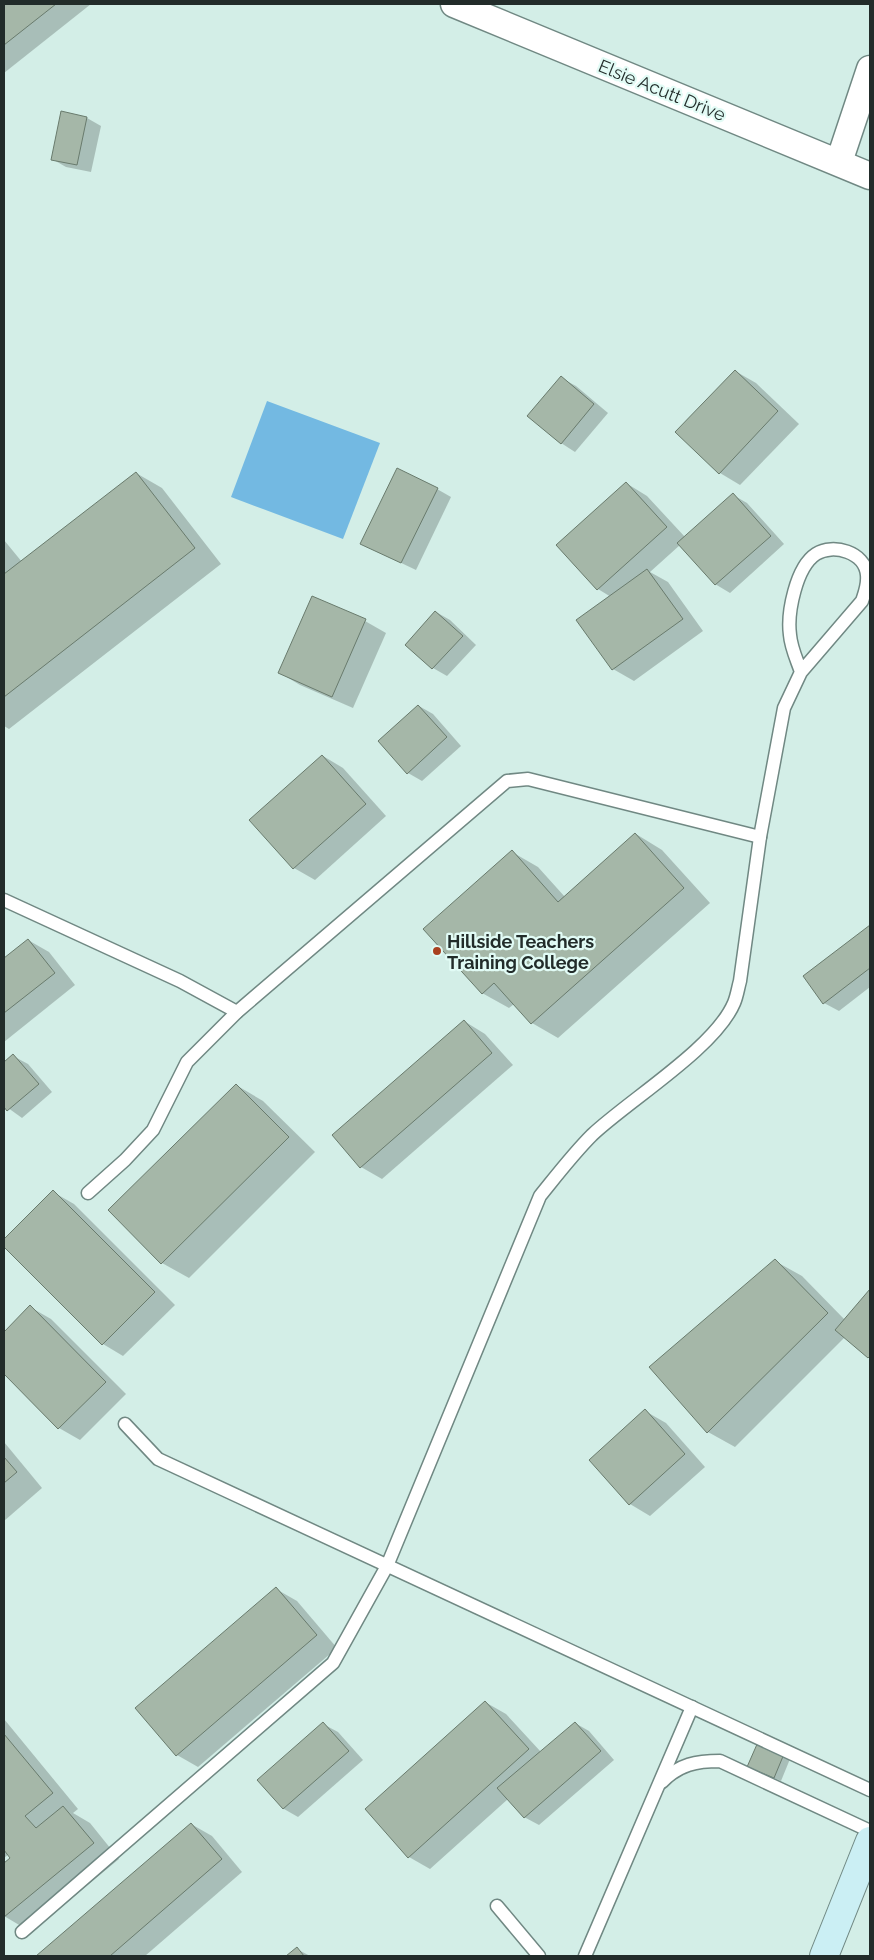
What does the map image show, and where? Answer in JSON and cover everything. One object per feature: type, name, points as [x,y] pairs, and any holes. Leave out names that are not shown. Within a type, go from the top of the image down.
[{"type":"main road","points":[[824,1956],[870,1841]]},
{"type":"street","name":"Elsie Acutt Drive","points":[[454,4],[870,176]]},
{"type":"street","points":[[839,162],[870,69]]},
{"type":"lane","points":[[22,1932],[333,1663],[387,1566],[540,1196],[565,1164],[593,1134],[699,1046],[722,1023],[734,1003],[740,981],[760,837],[784,708],[801,672],[862,601],[867,587],[867,573],[863,564],[846,551],[829,549],[816,554],[800,574],[789,619],[790,637],[801,672]]},
{"type":"lane","points":[[88,1193],[125,1160],[153,1130],[187,1062],[237,1012],[507,781],[528,779],[760,837]]},
{"type":"lane","points":[[4,900],[180,981],[237,1012]]},
{"type":"lane","points":[[125,1424],[158,1459],[870,1790]]},
{"type":"lane","points":[[585,1956],[692,1707]]},
{"type":"lane","points":[[656,1789],[669,1775],[681,1767],[698,1761],[720,1761],[870,1831]]},
{"type":"lane","points":[[497,1906],[539,1956]]},
{"type":"water","points":[[267,401],[380,443],[343,539],[231,497]]},
{"type":"building","points":[[4,4],[56,4],[4,45]]},
{"type":"building","points":[[61,111],[87,117],[77,165],[51,160]]},
{"type":"building","points":[[735,370],[778,411],[719,474],[675,432]]},
{"type":"building","points":[[561,376],[594,404],[561,444],[527,416]]},
{"type":"building","points":[[397,468],[438,488],[401,563],[360,544]]},
{"type":"building","points":[[136,472],[195,548],[4,697],[4,574]]},
{"type":"building","points":[[626,482],[667,527],[597,590],[556,545]]},
{"type":"building","points":[[733,493],[771,536],[715,585],[677,543]]},
{"type":"building","points":[[647,569],[683,619],[612,670],[576,620]]},
{"type":"building","points":[[312,596],[366,619],[332,697],[278,673]]},
{"type":"building","points":[[435,611],[463,636],[432,669],[405,645]]},
{"type":"building","points":[[418,705],[447,737],[407,774],[378,741]]},
{"type":"building","points":[[322,755],[366,804],[293,869],[249,820]]},
{"type":"building","points":[[635,833],[684,888],[531,1024],[494,983],[482,994],[423,929],[512,850],[558,902]]},
{"type":"building","points":[[870,925],[870,968],[823,1004],[803,976]]},
{"type":"building","points":[[28,939],[55,973],[4,1013],[4,958]]},
{"type":"building","points":[[464,1020],[492,1053],[360,1168],[332,1135]]},
{"type":"building","points":[[13,1054],[39,1084],[7,1111],[4,1107],[4,1062]]},
{"type":"building","points":[[236,1084],[289,1137],[161,1264],[108,1210]]},
{"type":"building","points":[[53,1190],[155,1292],[102,1345],[4,1247],[4,1239]]},
{"type":"building","points":[[775,1259],[828,1313],[707,1433],[649,1367]]},
{"type":"building","points":[[870,1289],[870,1356],[868,1358],[835,1330]]},
{"type":"building","points":[[30,1305],[106,1382],[58,1429],[4,1374],[4,1332]]},
{"type":"building","points":[[645,1409],[685,1454],[629,1505],[589,1460]]},
{"type":"building","points":[[4,1457],[17,1472],[4,1483]]},
{"type":"building","points":[[276,1587],[317,1635],[176,1756],[135,1708]]},
{"type":"building","points":[[485,1701],[529,1749],[408,1858],[365,1809]]},
{"type":"building","points":[[323,1722],[349,1751],[283,1809],[257,1780]]},
{"type":"building","points":[[575,1722],[601,1751],[524,1818],[497,1788]]},
{"type":"building","points":[[4,1734],[53,1793],[25,1816],[36,1828],[63,1806],[94,1843],[4,1917],[4,1863],[10,1858],[4,1850]]},
{"type":"building","points":[[758,1742],[784,1754],[774,1778],[747,1767]]},
{"type":"building","points":[[191,1823],[222,1859],[110,1956],[36,1956]]},
{"type":"building","points":[[297,1947],[304,1956],[286,1956]]},
{"type":"place","name":"Hillside Teachers Training College","points":[[437,951]]}]
